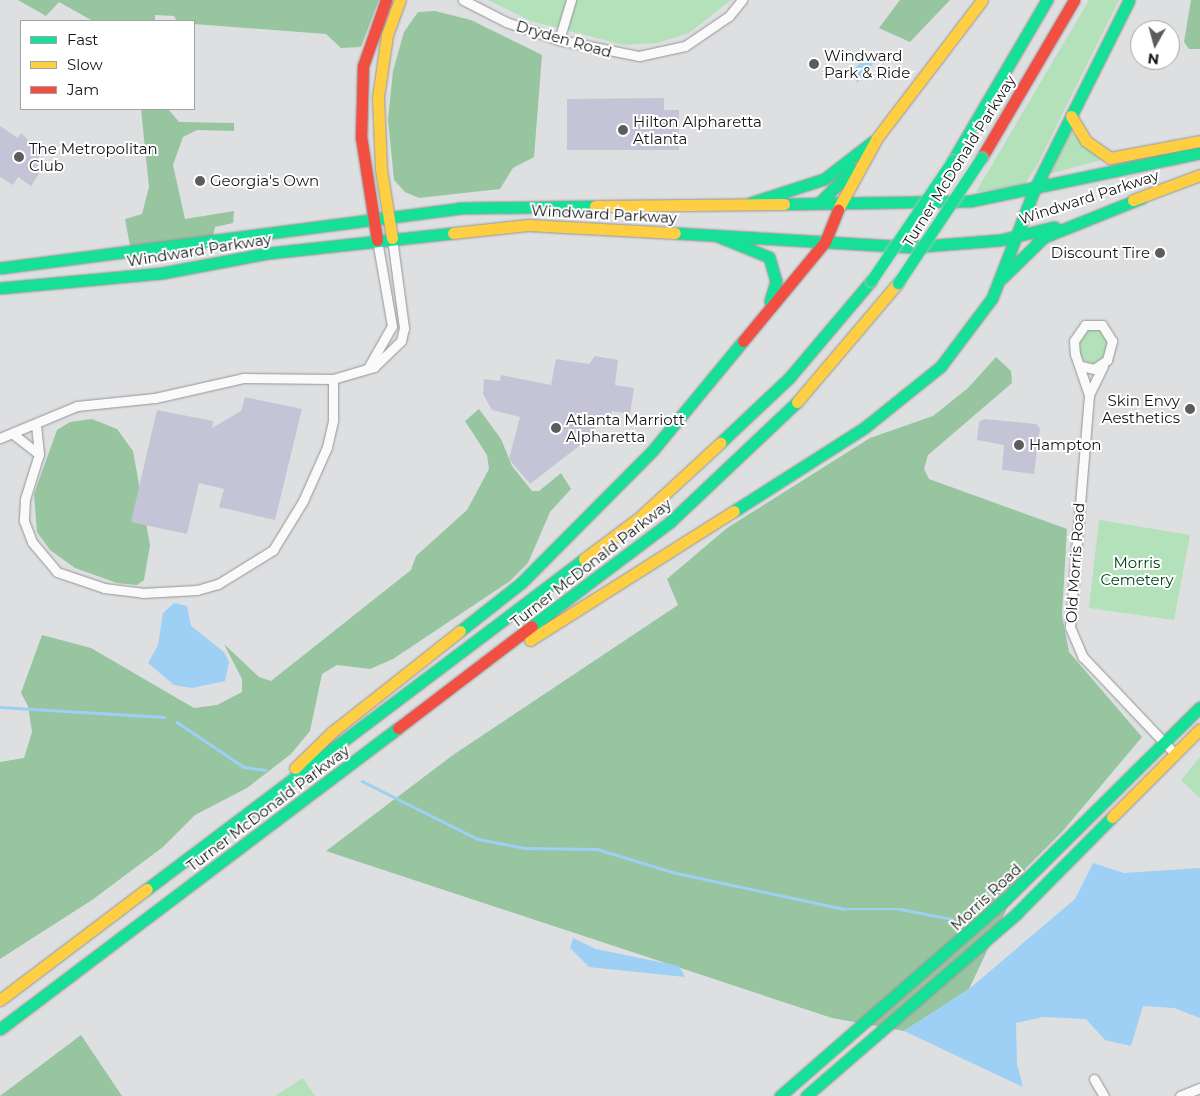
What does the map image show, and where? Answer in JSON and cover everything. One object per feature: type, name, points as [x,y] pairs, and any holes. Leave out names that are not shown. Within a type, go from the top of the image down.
[{"type":"main road","points":[[377,240],[361,137],[363,75],[386,0]]},
{"type":"main road","points":[[248,812],[332,732],[542,564],[653,450],[761,317],[825,242],[841,202],[877,138],[982,0]]},
{"type":"main road","name":"Turner McDonald Parkway","points":[[0,1000],[673,489],[789,378],[871,281],[953,160],[1047,0]]},
{"type":"main road","name":"Turner McDonald Parkway","points":[[0,1029],[464,679],[711,486],[812,386],[898,282],[982,157],[1074,0]]},
{"type":"main road","points":[[1001,280],[1013,237],[1034,190],[1129,0]]},
{"type":"main road","points":[[392,238],[381,169],[378,97],[387,35],[401,2]]},
{"type":"main road","points":[[1071,116],[1086,141],[1110,158],[1200,142]]},
{"type":"main road","points":[[750,203],[824,179],[877,138]]},
{"type":"main road","name":"Windward Parkway","points":[[0,268],[102,258],[389,217],[551,204],[970,201],[1034,190],[1200,153]]},
{"type":"main road","points":[[819,203],[844,175],[862,164]]},
{"type":"main road","name":"Windward Parkway","points":[[0,288],[162,273],[392,238],[528,225],[825,242],[947,246],[1013,237],[1141,198],[1200,175]]},
{"type":"main road","points":[[464,679],[616,589],[893,407],[956,349],[1001,280],[1044,237],[1141,198]]},
{"type":"main road","points":[[717,236],[756,249],[775,267],[774,294],[761,317]]},
{"type":"main road","name":"Morris Road","points":[[780,1096],[1005,900],[1162,740],[1200,707]]},
{"type":"main road","points":[[806,1096],[1017,913],[1174,753],[1200,729]]},
{"type":"street","name":"Dryden Road","points":[[464,0],[506,22],[560,40],[621,55],[665,53],[703,36],[742,0]]},
{"type":"street","points":[[560,40],[571,0]]},
{"type":"street","points":[[0,438],[36,425],[78,406],[155,398],[243,378],[333,379],[366,370],[395,348],[404,328],[392,238]]},
{"type":"street","points":[[366,370],[392,326],[377,240]]},
{"type":"street","name":"Old Morris Road","points":[[1089,395],[1074,348],[1076,334],[1085,325],[1097,323],[1106,328],[1112,341],[1103,366],[1089,395],[1069,603],[1071,633],[1093,670],[1174,753]]},
{"type":"street","points":[[1081,366],[1094,370],[1103,366]]},
{"type":"street","points":[[36,425],[39,454],[25,498],[24,521],[32,542],[57,572],[104,588],[148,594],[197,590],[218,584],[273,550],[303,501],[327,447],[333,420],[333,379]]},
{"type":"street","points":[[13,434],[39,454]]},
{"type":"street","points":[[1094,1079],[1104,1096]]},
{"type":"street","points":[[1180,1096],[1200,1088]]},
{"type":"green space","points":[[18,0],[379,0],[361,47],[341,48],[326,34],[195,24],[195,20],[176,20],[174,16],[155,15],[155,20],[91,20],[59,2],[46,16]]},
{"type":"green space","points":[[488,0],[731,0],[689,33],[657,43],[624,45],[531,21]]},
{"type":"green space","points":[[900,0],[950,0],[910,42],[879,28]]},
{"type":"green space","points":[[1089,0],[1119,0],[1036,167],[1024,185],[976,192]]},
{"type":"green space","points":[[1191,0],[1200,0],[1200,49],[1189,49],[1184,42]]},
{"type":"green space","points":[[435,11],[471,20],[542,55],[534,157],[513,168],[500,189],[419,198],[405,192],[394,180],[388,119],[393,71],[404,32],[418,12]]},
{"type":"green space","points":[[141,110],[169,110],[179,122],[234,123],[234,131],[197,130],[183,137],[173,165],[185,219],[234,211],[233,223],[215,227],[213,236],[130,246],[125,219],[142,214],[149,187]]},
{"type":"green space","points":[[1070,130],[1101,160],[1049,174]]},
{"type":"green space","points":[[1093,329],[1105,334],[1110,346],[1105,358],[1093,363],[1081,358],[1076,346],[1081,334]]},
{"type":"green space","points":[[996,357],[1011,371],[1012,383],[928,455],[924,469],[929,479],[1067,529],[1062,615],[1069,652],[1142,737],[1062,832],[1026,868],[969,989],[904,1031],[832,1018],[326,851],[453,755],[678,605],[667,579],[727,528],[870,438],[933,416],[968,388]]},
{"type":"green space","points":[[479,409],[501,439],[512,466],[532,491],[539,491],[561,473],[571,489],[550,512],[528,563],[510,581],[393,659],[370,669],[337,665],[322,674],[310,731],[291,754],[247,788],[195,815],[163,847],[92,900],[0,959],[0,762],[24,758],[32,732],[28,706],[21,693],[42,635],[91,648],[194,708],[217,705],[242,692],[242,679],[224,644],[259,677],[271,681],[411,570],[416,556],[467,510],[489,469],[487,455],[465,421]]},
{"type":"green space","points":[[92,419],[117,429],[133,451],[150,545],[144,580],[137,585],[117,583],[75,568],[50,550],[37,532],[34,494],[57,430],[70,422]]},
{"type":"green space","name":"Morris Cemetery","points":[[1099,520],[1190,535],[1174,620],[1089,608]]},
{"type":"green space","points":[[1200,757],[1200,798],[1181,780]]},
{"type":"green space","points":[[81,1035],[122,1096],[0,1096]]},
{"type":"green space","points":[[303,1078],[315,1096],[275,1096]]},
{"type":"water","points":[[870,54],[877,54],[877,59],[857,83],[855,68]]},
{"type":"water","points":[[174,603],[187,606],[191,626],[224,652],[229,662],[225,681],[192,688],[174,685],[148,663],[158,645],[163,613]]},
{"type":"water","points":[[1093,863],[1124,873],[1200,868],[1200,1018],[1174,1008],[1143,1006],[1131,1046],[1105,1040],[1086,1019],[1043,1017],[1016,1023],[1017,1064],[1023,1087],[904,1031],[969,989],[1075,899]]},
{"type":"water","points":[[573,938],[596,949],[679,966],[685,977],[589,967],[570,948]]},
{"type":"building","name":"Hilton Alpharetta Atlanta","points":[[664,98],[664,110],[679,110],[679,150],[567,150],[567,99]]},
{"type":"building","name":"The Metropolitan Club","points":[[0,126],[18,138],[21,133],[39,151],[39,163],[44,166],[31,186],[18,177],[13,185],[0,177]]},
{"type":"building","name":"Atlanta Marriott Alpharetta","points":[[595,356],[618,360],[615,385],[634,388],[630,414],[612,411],[610,419],[598,418],[592,436],[530,484],[509,459],[520,417],[492,410],[483,394],[484,379],[500,381],[501,375],[551,385],[556,359],[589,364]]},
{"type":"building","points":[[245,397],[302,409],[275,520],[219,507],[224,489],[199,483],[187,534],[131,522],[157,410],[213,421],[212,428],[241,411]]},
{"type":"building","name":"Hampton","points":[[984,419],[1036,424],[1040,428],[1034,474],[1002,470],[1004,445],[977,440],[979,422]]},
{"type":"waterway","points":[[0,707],[164,717]]},
{"type":"waterway","points":[[177,722],[244,767],[265,770]]},
{"type":"waterway","points":[[362,781],[478,839],[525,848],[597,849],[672,872],[844,909],[900,909],[952,919]]},
{"type":"traffic: fast","points":[[953,160],[1047,0]]},
{"type":"traffic: fast","points":[[734,511],[864,428],[941,366],[992,298],[1034,190],[1129,0]]},
{"type":"traffic: fast","points":[[750,203],[824,179],[872,142]]},
{"type":"traffic: fast","points":[[784,204],[970,201],[1200,153]]},
{"type":"traffic: fast","points":[[898,283],[982,157]]},
{"type":"traffic: fast","points":[[871,281],[953,160]]},
{"type":"traffic: fast","points":[[819,203],[852,170]]},
{"type":"traffic: fast","points":[[1002,278],[1044,237],[1141,198]]},
{"type":"traffic: fast","points":[[0,268],[459,208],[595,206]]},
{"type":"traffic: fast","points":[[675,233],[911,247],[1000,240],[1054,227]]},
{"type":"traffic: fast","points":[[0,288],[162,273],[269,253],[453,233]]},
{"type":"traffic: fast","points":[[717,236],[769,257],[776,281],[770,301]]},
{"type":"traffic: fast","points":[[720,443],[789,378],[871,281]]},
{"type":"traffic: fast","points":[[460,631],[521,583],[653,450],[743,341]]},
{"type":"traffic: fast","points":[[532,626],[670,522],[797,402]]},
{"type":"traffic: fast","points":[[147,889],[584,559]]},
{"type":"traffic: fast","points":[[780,1096],[1005,900],[1200,707]]},
{"type":"traffic: fast","points":[[0,1029],[398,728]]},
{"type":"traffic: fast","points":[[806,1096],[1017,913],[1112,817]]},
{"type":"traffic: slow","points":[[392,238],[381,169],[378,97],[387,35],[400,0]]},
{"type":"traffic: slow","points":[[838,209],[877,138],[982,0]]},
{"type":"traffic: slow","points":[[1071,116],[1086,141],[1110,158],[1200,141]]},
{"type":"traffic: slow","points":[[1133,200],[1200,175]]},
{"type":"traffic: slow","points":[[595,206],[784,204]]},
{"type":"traffic: slow","points":[[453,233],[528,225],[675,233]]},
{"type":"traffic: slow","points":[[797,402],[898,283]]},
{"type":"traffic: slow","points":[[584,559],[641,516],[720,443]]},
{"type":"traffic: slow","points":[[530,640],[734,511]]},
{"type":"traffic: slow","points":[[295,768],[332,732],[460,631]]},
{"type":"traffic: slow","points":[[1112,817],[1200,729]]},
{"type":"traffic: slow","points":[[0,1000],[147,889]]},
{"type":"traffic: jam","points":[[377,240],[361,137],[363,66],[386,0]]},
{"type":"traffic: jam","points":[[982,157],[1074,0]]},
{"type":"traffic: jam","points":[[743,341],[825,242],[838,209]]},
{"type":"traffic: jam","points":[[398,728],[532,626]]},
{"type":"place","name":"Windward Park & Ride","points":[[814,64]]},
{"type":"place","name":"Hilton Alpharetta Atlanta","points":[[623,130]]},
{"type":"place","name":"The Metropolitan Club","points":[[19,157]]},
{"type":"place","name":"Georgia's Own","points":[[200,181]]},
{"type":"place","name":"Discount Tire","points":[[1160,253]]},
{"type":"place","name":"Skin Envy Aesthetics","points":[[1190,409]]},
{"type":"place","name":"Atlanta Marriott Alpharetta","points":[[556,428]]},
{"type":"place","name":"Hampton","points":[[1019,445]]}]
